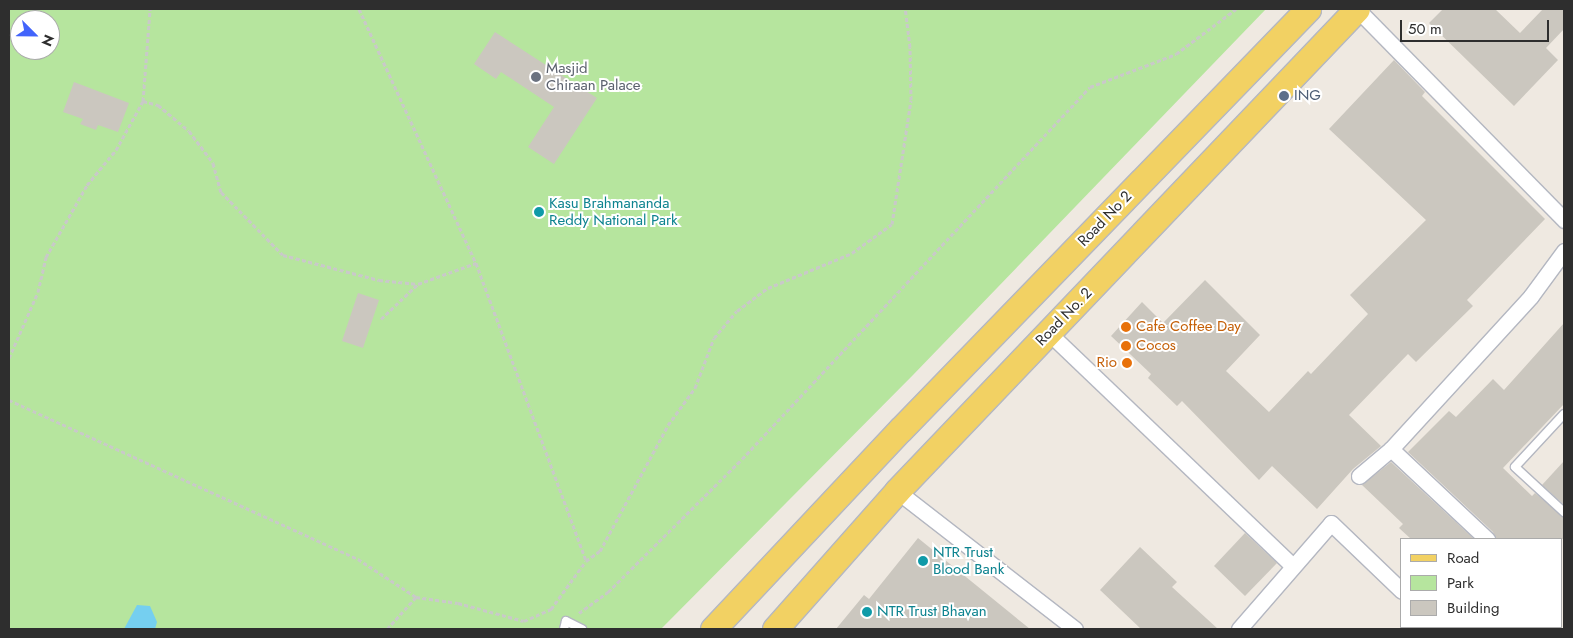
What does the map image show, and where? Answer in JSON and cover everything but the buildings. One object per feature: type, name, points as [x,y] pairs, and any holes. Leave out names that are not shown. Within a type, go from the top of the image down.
[{"type":"main road","name":"Road No 2","points":[[713,629],[901,429],[1308,9]]},
{"type":"main road","name":"Road No. 2","points":[[775,629],[896,491],[1357,9]]},
{"type":"street","points":[[1357,9],[1564,220]]},
{"type":"street","points":[[1359,476],[1391,449],[1531,296],[1564,251]]},
{"type":"street","points":[[1049,333],[1292,565]]},
{"type":"street","points":[[1391,449],[1486,538]]},
{"type":"street","points":[[896,491],[1075,629]]},
{"type":"street","points":[[1239,629],[1292,565],[1332,523],[1400,589]]},
{"type":"lane","points":[[1564,414],[1515,467],[1564,512]]},
{"type":"lane","points":[[565,625],[582,629]]},
{"type":"path","points":[[9,358],[38,292],[46,257],[87,185],[116,150],[144,101],[150,9]]},
{"type":"path","points":[[359,9],[476,263],[586,561]]},
{"type":"path","points":[[9,400],[358,559],[416,597],[458,603],[524,621],[551,609],[586,561],[600,551],[668,425],[695,388],[714,338],[737,311],[768,288],[852,253],[892,224],[911,100],[910,47],[905,9]]},
{"type":"path","points":[[565,625],[608,592],[742,459],[1090,87],[1176,54],[1236,9]]},
{"type":"path","points":[[144,101],[158,105],[189,131],[213,163],[221,192],[283,254],[380,280],[418,284]]},
{"type":"path","points":[[381,319],[418,284],[476,263]]},
{"type":"path","points":[[387,629],[416,597]]},
{"type":"green space","name":"Kasu Brahmananda Reddy National Park","points":[[9,9],[1266,9],[913,375],[661,629],[9,629]]},
{"type":"water","points":[[137,605],[150,606],[157,622],[155,629],[124,629]]},
{"type":"place","name":"Masjid Chiraan Palace","points":[[536,77]]},
{"type":"place","name":"ING","points":[[1284,96]]},
{"type":"place","name":"Kasu Brahmananda Reddy National Park","points":[[539,212]]},
{"type":"place","name":"Cafe Coffee Day","points":[[1126,327]]},
{"type":"place","name":"Cocos","points":[[1126,346]]},
{"type":"place","name":"Rio","points":[[1127,363]]},
{"type":"place","name":"NTR Trust Blood Bank","points":[[923,561]]},
{"type":"place","name":"NTR Trust Bhavan","points":[[867,612]]}]
